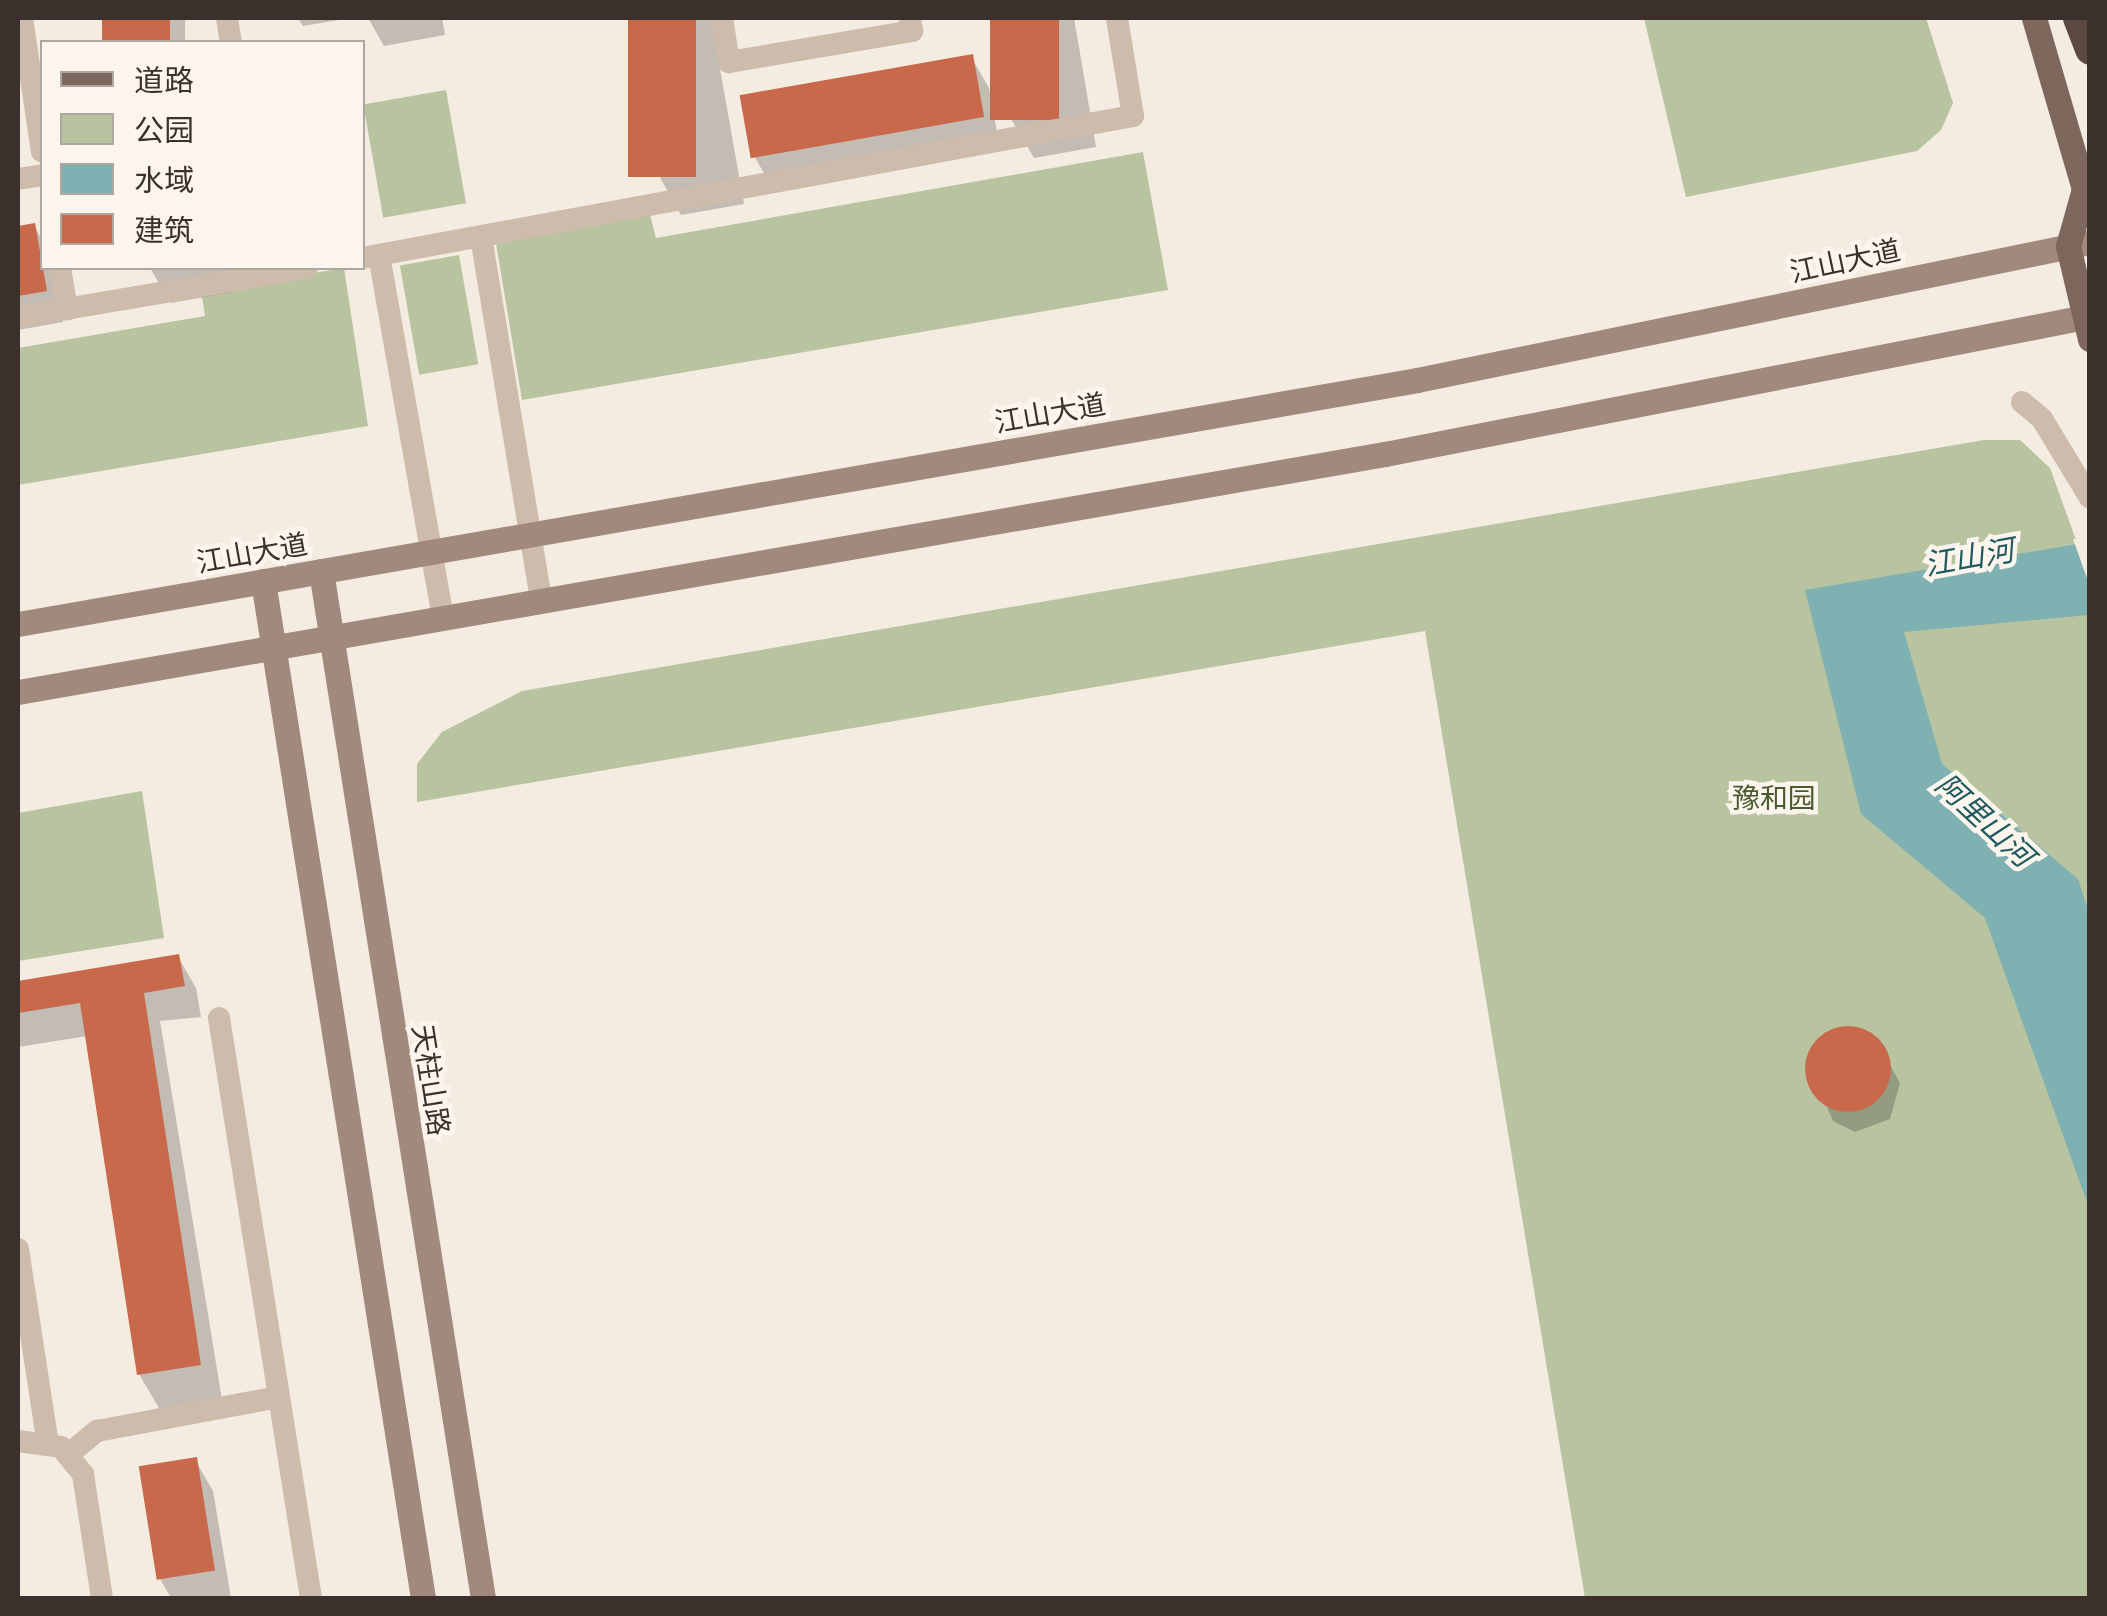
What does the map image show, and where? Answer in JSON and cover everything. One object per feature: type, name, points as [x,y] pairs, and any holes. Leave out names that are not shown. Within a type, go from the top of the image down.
[{"type":"highway","points":[[2078,18],[2090,50]]},
{"type":"main road","points":[[18,692],[1403,450],[2087,324],[2079,244],[2084,189],[2034,18]]},
{"type":"main road","name":"江山大道","points":[[18,624],[1417,380],[2079,244]]},
{"type":"main road","name":"天柱山路","points":[[321,571],[482,1598]]},
{"type":"main road","points":[[263,581],[423,1598]]},
{"type":"lane","points":[[22,18],[40,139]]},
{"type":"lane","points":[[722,18],[730,62],[912,31],[910,18]]},
{"type":"lane","points":[[443,618],[371,257],[1134,116],[1117,18]]},
{"type":"lane","points":[[482,237],[541,600]]},
{"type":"lane","points":[[60,270],[66,309]]},
{"type":"lane","points":[[18,317],[271,271]]},
{"type":"lane","points":[[2022,402],[2042,418],[2090,498]]},
{"type":"lane","points":[[219,1018],[311,1598]]},
{"type":"lane","points":[[18,1249],[58,1450]]},
{"type":"lane","points":[[58,1450],[97,1431],[278,1396]]},
{"type":"lane","points":[[18,1441],[58,1450],[83,1474],[102,1598]]},
{"type":"green space","points":[[1644,18],[1926,18],[1953,103],[1941,130],[1917,151],[1686,197]]},
{"type":"green space","points":[[446,90],[466,203],[383,218],[365,104]]},
{"type":"green space","points":[[1143,152],[1168,290],[522,400],[496,243],[650,215],[656,238]]},
{"type":"green space","points":[[459,255],[478,364],[419,375],[400,265]]},
{"type":"green space","points":[[344,270],[368,426],[18,485],[18,348],[205,316],[201,291]]},
{"type":"green space","name":"豫和园","points":[[1984,440],[2020,440],[2050,468],[2089,576],[2089,1598],[1585,1598],[1425,631],[417,802],[417,764],[442,732],[522,691]]},
{"type":"green space","points":[[142,791],[164,938],[18,961],[18,813]]},
{"type":"water","name":"阿里山河","points":[[2089,542],[2089,615],[1904,632],[1942,764],[2078,879],[2089,913],[2089,1208],[1985,918],[1861,814],[1805,590]]},
{"type":"pier","points":[[2090,537],[2090,584],[2089,584],[2073,539]]},
{"type":"building","points":[[102,18],[170,18],[170,40],[102,40]]},
{"type":"building","points":[[628,18],[696,18],[696,177],[628,177]]},
{"type":"building","points":[[990,18],[1059,18],[1059,120],[990,120]]},
{"type":"building","points":[[973,54],[984,117],[751,158],[740,95]]},
{"type":"building","points":[[35,223],[40,270],[43,270],[47,291],[18,296],[18,226]]},
{"type":"building","points":[[179,954],[185,986],[144,993],[201,1365],[137,1375],[80,1003],[18,1013],[18,981]]},
{"type":"building","points":[[1848,1026],[1872,1033],[1884,1045],[1891,1069],[1884,1093],[1872,1105],[1848,1112],[1824,1105],[1812,1093],[1805,1069],[1812,1045],[1824,1033]]},
{"type":"building","points":[[197,1457],[215,1571],[157,1580],[139,1466]]},
{"type":"water label","name":"江山河","points":[[1969,557]]}]
